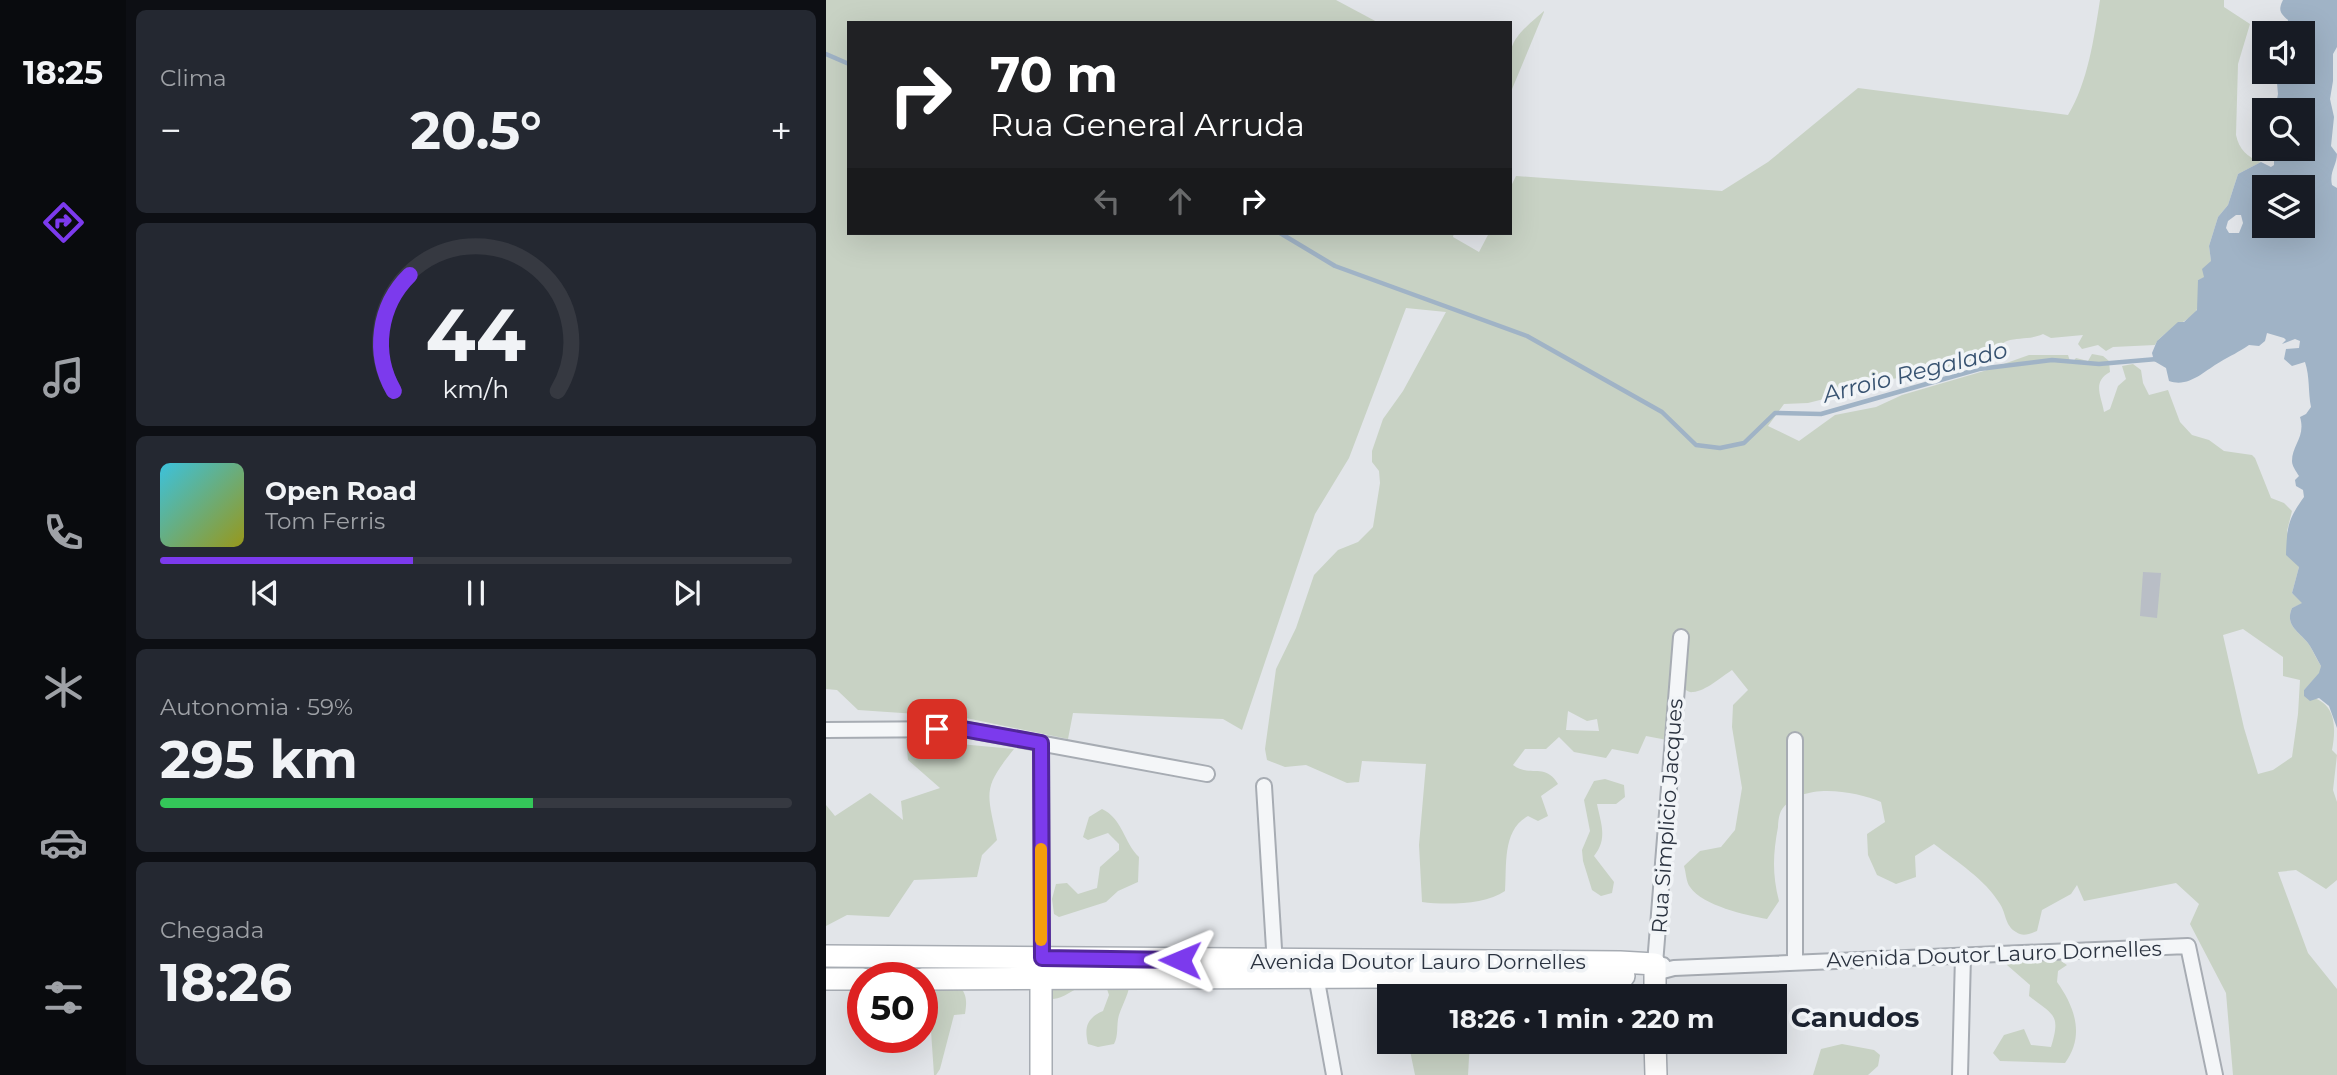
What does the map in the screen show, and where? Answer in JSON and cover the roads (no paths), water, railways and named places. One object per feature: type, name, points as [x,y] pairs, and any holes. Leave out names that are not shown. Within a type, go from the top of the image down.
[{"type":"main road","name":"Avenida Doutor Lauro Dornelles","points":[[826,956],[1042,968],[1662,968]]},
{"type":"main road","name":"Avenida Doutor Lauro Dornelles","points":[[938,978],[1042,968]]},
{"type":"main road","points":[[1041,1075],[1042,968]]},
{"type":"main road","name":"Rua Simplicio Jacques","points":[[1658,984],[1662,968]]},
{"type":"main road","points":[[826,979],[847,979]]},
{"type":"main road","points":[[1655,1054],[1656,1075]]},
{"type":"street","name":"Rua Simplicio Jacques","points":[[1662,968],[1681,637]]},
{"type":"street","points":[[826,730],[963,729],[1207,774]]},
{"type":"street","points":[[1795,740],[1795,962]]},
{"type":"street","points":[[1041,743],[1042,968]]},
{"type":"street","points":[[1264,786],[1275,969]]},
{"type":"street","name":"Avenida Doutor Lauro Dornelles","points":[[1662,968],[2188,946],[2215,1075]]},
{"type":"street","points":[[1960,1075],[1963,956]]},
{"type":"street","points":[[1314,968],[1334,1075]]},
{"type":"water","points":[[2283,0],[2337,0],[2337,47],[2333,54],[2330,99],[2334,117],[2331,146],[2337,154],[2331,180],[2332,185],[2337,188],[2337,728],[2329,706],[2319,698],[2310,701],[2304,696],[2304,690],[2319,673],[2321,666],[2290,620],[2292,608],[2302,603],[2292,593],[2299,567],[2286,555],[2287,537],[2289,524],[2304,497],[2303,490],[2296,486],[2295,480],[2299,476],[2292,461],[2301,430],[2300,417],[2311,407],[2305,362],[2292,366],[2284,359],[2286,349],[2299,348],[2300,341],[2295,339],[2282,344],[2286,340],[2284,338],[2267,333],[2265,341],[2259,346],[2249,345],[2196,378],[2176,383],[2169,381],[2166,368],[2154,361],[2152,353],[2157,341],[2178,322],[2184,322],[2197,310],[2198,280],[2204,277],[2202,269],[2211,261],[2209,246],[2218,217],[2228,205],[2238,174],[2261,162],[2271,167],[2274,161],[2315,161],[2315,98],[2277,98],[2277,84],[2315,84],[2315,21],[2288,21],[2280,9]],"holes":[[[2241,215],[2243,223],[2239,233],[2229,233],[2226,228],[2228,221]]]},
{"type":"waterway","name":"Arroio Regalado","points":[[826,54],[847,63]]},
{"type":"waterway","name":"Arroio Regalado","points":[[1283,235],[1335,266],[1527,336],[1662,412],[1696,445],[1720,448],[1744,443],[1775,413],[1821,414],[1979,369],[2052,360],[2099,364],[2157,359]]},
{"type":"district","name":"Canudos","points":[[1855,1017]]}]
